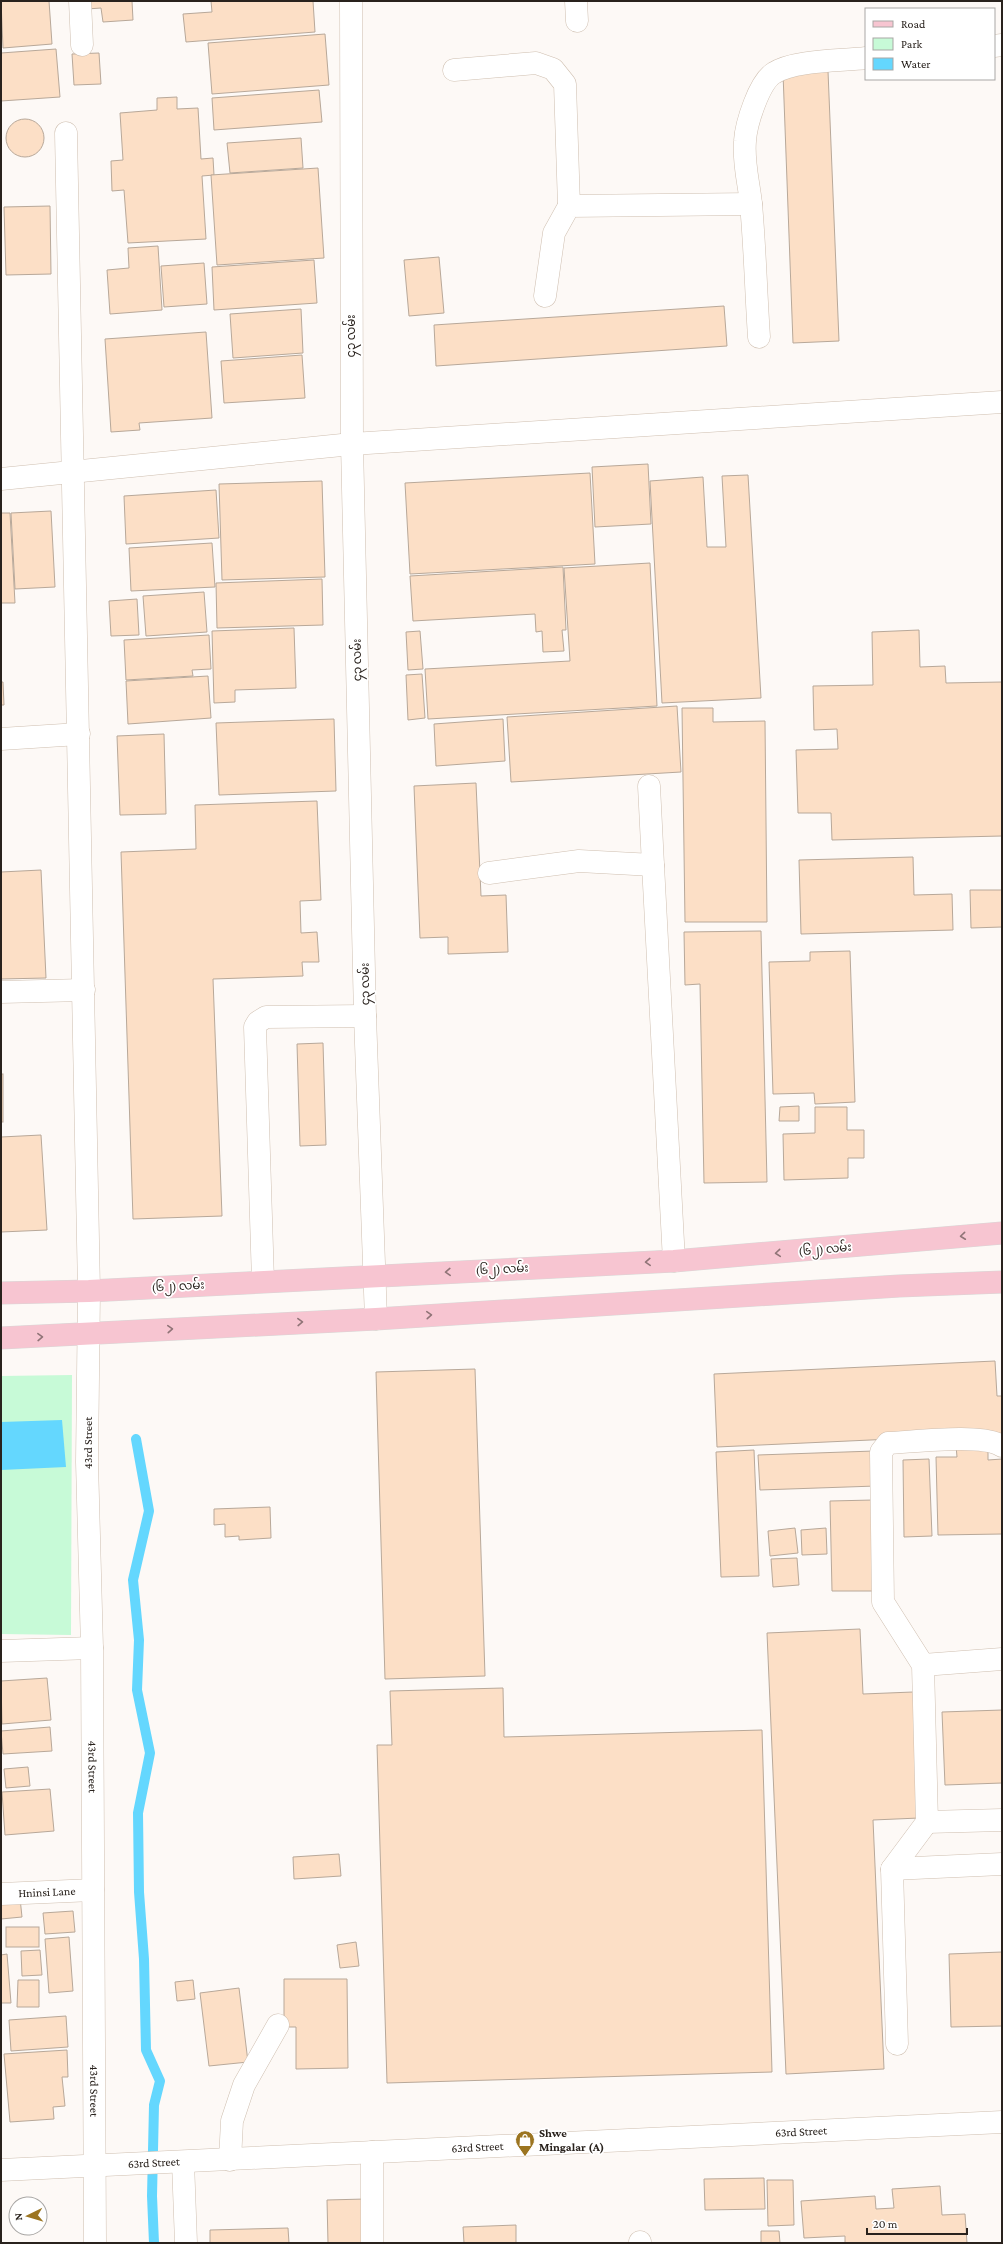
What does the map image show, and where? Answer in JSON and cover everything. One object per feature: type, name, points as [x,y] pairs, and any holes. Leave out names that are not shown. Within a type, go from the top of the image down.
[{"type":"main road","name":"(၆၂) လမ်း","points":[[1,1293],[674,1261],[1002,1233]]},
{"type":"main road","points":[[1,1338],[89,1335],[266,1323],[376,1318],[898,1286],[1002,1282]]},
{"type":"street","points":[[80,1],[82,46]]},
{"type":"street","name":"၄၃ လမ်း","points":[[351,1],[352,444],[365,1016],[376,1318]]},
{"type":"street","points":[[759,337],[751,204],[745,164],[745,141],[749,117],[760,93],[772,74],[788,66],[865,58]]},
{"type":"street","points":[[454,70],[536,64],[553,69],[565,84],[569,206],[554,232],[545,296]]},
{"type":"street","name":"43rd Street","points":[[66,133],[74,472],[89,1290],[87,1471],[92,1648],[95,2243]]},
{"type":"street","points":[[569,206],[751,204]]},
{"type":"street","points":[[1,479],[352,444],[1002,402]]},
{"type":"street","points":[[1,739],[79,734]]},
{"type":"street","points":[[649,786],[674,1261]]},
{"type":"street","points":[[489,873],[579,861],[653,865]]},
{"type":"street","points":[[1,992],[84,990]]},
{"type":"street","points":[[263,1281],[255,1027],[258,1022],[266,1017],[365,1016]]},
{"type":"street","points":[[897,2044],[892,1869],[927,1822],[923,1666],[883,1602],[881,1452],[888,1443],[960,1439],[996,1442],[1002,1446]]},
{"type":"street","points":[[1,1651],[92,1648]]},
{"type":"street","points":[[923,1666],[1002,1659]]},
{"type":"street","points":[[927,1822],[1002,1820]]},
{"type":"street","points":[[892,1869],[1002,1864]]},
{"type":"street","name":"Hninsi Lane","points":[[1,1894],[93,1890]]},
{"type":"street","points":[[230,2160],[232,2121],[244,2085],[278,2025]]},
{"type":"street","name":"63rd Street","points":[[1,2170],[95,2165],[176,2163],[372,2152],[1002,2122]]},
{"type":"street","points":[[372,2152],[372,2243]]},
{"type":"street","points":[[176,2163],[186,2243]]},
{"type":"green space","points":[[72,1375],[71,1635],[1,1634],[1,1376]]},
{"type":"water","points":[[62,1420],[66,1467],[1,1470],[1,1422]]},
{"type":"building","points":[[1,1],[49,1],[52,44],[3,48]]},
{"type":"building","points":[[87,1],[132,1],[133,20],[103,22],[101,8],[87,9]]},
{"type":"building","points":[[211,1],[313,1],[315,32],[186,42],[183,14],[212,12]]},
{"type":"building","points":[[325,34],[329,85],[212,94],[208,43]]},
{"type":"building","points":[[56,49],[60,97],[1,101],[1,53]]},
{"type":"building","points":[[99,53],[101,84],[74,85],[72,54]]},
{"type":"building","points":[[828,71],[839,341],[793,343],[783,73]]},
{"type":"building","points":[[319,90],[322,122],[214,130],[212,98]]},
{"type":"building","points":[[177,97],[177,109],[198,108],[201,159],[213,158],[214,175],[202,176],[206,239],[128,243],[124,190],[112,191],[111,161],[123,160],[120,113],[157,110],[157,98]]},
{"type":"building","points":[[21,119],[29,119],[39,124],[43,131],[43,145],[39,152],[29,157],[21,157],[11,152],[9,149],[6,142],[6,134],[11,124],[14,122]]},
{"type":"building","points":[[301,138],[303,168],[230,173],[227,143]]},
{"type":"building","points":[[318,168],[324,258],[217,265],[211,175]]},
{"type":"building","points":[[50,206],[51,274],[6,275],[4,207]]},
{"type":"building","points":[[158,246],[162,310],[110,314],[107,270],[129,268],[128,248]]},
{"type":"building","points":[[439,257],[444,313],[409,316],[404,260]]},
{"type":"building","points":[[314,260],[317,303],[214,310],[212,267]]},
{"type":"building","points":[[204,263],[207,304],[164,307],[161,266]]},
{"type":"building","points":[[724,306],[727,346],[436,366],[434,325]]},
{"type":"building","points":[[301,309],[303,353],[233,358],[230,314]]},
{"type":"building","points":[[206,332],[212,418],[139,423],[140,430],[111,432],[105,339]]},
{"type":"building","points":[[302,355],[305,398],[224,403],[221,361]]},
{"type":"building","points":[[648,464],[651,524],[595,527],[592,467]]},
{"type":"building","points":[[590,473],[595,564],[410,574],[405,483]]},
{"type":"building","points":[[748,475],[761,698],[662,703],[650,481],[703,477],[707,547],[726,547],[722,476]]},
{"type":"building","points":[[322,481],[325,577],[222,580],[219,484]]},
{"type":"building","points":[[216,490],[219,538],[126,544],[124,496]]},
{"type":"building","points":[[51,511],[55,587],[15,589],[11,513]]},
{"type":"building","points":[[1,513],[10,513],[15,603],[1,603]]},
{"type":"building","points":[[212,543],[215,587],[131,591],[129,548]]},
{"type":"building","points":[[650,563],[657,706],[428,719],[425,669],[570,661],[564,568]]},
{"type":"building","points":[[563,567],[566,630],[562,630],[564,651],[543,652],[542,631],[536,632],[535,614],[413,621],[410,576]]},
{"type":"building","points":[[322,579],[323,625],[217,628],[216,583]]},
{"type":"building","points":[[204,592],[207,632],[146,636],[143,596]]},
{"type":"building","points":[[137,599],[139,635],[111,636],[109,601]]},
{"type":"building","points":[[294,628],[296,688],[235,690],[235,702],[214,703],[212,631]]},
{"type":"building","points":[[919,630],[920,667],[945,666],[946,683],[1002,682],[1002,836],[832,840],[831,813],[798,813],[796,750],[838,749],[837,729],[814,730],[813,686],[873,685],[872,632]]},
{"type":"building","points":[[420,631],[423,669],[408,670],[406,632]]},
{"type":"building","points":[[209,635],[211,669],[192,670],[193,676],[126,680],[124,640]]},
{"type":"building","points":[[422,674],[425,718],[408,720],[406,675]]},
{"type":"building","points":[[208,676],[211,718],[128,724],[126,681]]},
{"type":"building","points":[[1,682],[3,682],[4,705],[1,705]]},
{"type":"building","points":[[677,706],[681,772],[511,782],[507,717]]},
{"type":"building","points":[[682,708],[713,708],[713,722],[765,721],[767,922],[685,922]]},
{"type":"building","points":[[334,719],[336,791],[219,795],[216,723]]},
{"type":"building","points":[[503,719],[505,761],[436,766],[434,724]]},
{"type":"building","points":[[164,734],[166,814],[120,815],[117,736]]},
{"type":"building","points":[[476,783],[481,896],[506,895],[508,952],[448,954],[448,937],[420,938],[414,786]]},
{"type":"building","points":[[317,801],[321,900],[300,901],[301,933],[317,932],[319,962],[302,962],[303,976],[213,979],[222,1216],[133,1219],[121,852],[196,849],[195,805]]},
{"type":"building","points":[[913,857],[914,895],[952,894],[953,930],[801,934],[799,860]]},
{"type":"building","points":[[41,870],[46,978],[1,979],[1,872]]},
{"type":"building","points":[[970,890],[1002,890],[1002,927],[971,928]]},
{"type":"building","points":[[761,931],[767,1182],[704,1183],[700,984],[685,985],[684,932]]},
{"type":"building","points":[[850,951],[855,1102],[815,1104],[814,1093],[773,1094],[769,962],[810,961],[810,952]]},
{"type":"building","points":[[323,1043],[326,1145],[300,1146],[297,1044]]},
{"type":"building","points":[[1,1074],[3,1074],[3,1122],[1,1122]]},
{"type":"building","points":[[799,1106],[799,1121],[779,1121],[780,1107]]},
{"type":"building","points":[[815,1107],[847,1107],[847,1130],[864,1130],[864,1158],[848,1158],[848,1178],[784,1180],[783,1134],[815,1133]]},
{"type":"building","points":[[41,1135],[47,1230],[1,1232],[1,1137]]},
{"type":"building","points":[[995,1361],[997,1396],[1002,1396],[1002,1434],[717,1447],[714,1374]]},
{"type":"building","points":[[475,1369],[485,1676],[385,1679],[376,1372]]},
{"type":"building","points":[[988,1444],[988,1460],[1002,1459],[1002,1534],[938,1535],[936,1457],[957,1457],[956,1445]]},
{"type":"building","points":[[754,1450],[759,1576],[721,1577],[716,1452]]},
{"type":"building","points":[[874,1451],[876,1486],[760,1490],[758,1455]]},
{"type":"building","points":[[929,1459],[932,1536],[904,1537],[903,1460]]},
{"type":"building","points":[[873,1500],[874,1591],[832,1591],[830,1501]]},
{"type":"building","points":[[270,1507],[271,1538],[239,1540],[239,1536],[225,1537],[225,1524],[214,1525],[214,1509]]},
{"type":"building","points":[[795,1528],[798,1553],[770,1556],[768,1531]]},
{"type":"building","points":[[826,1528],[827,1554],[802,1555],[801,1530]]},
{"type":"building","points":[[797,1558],[799,1585],[773,1587],[771,1559]]},
{"type":"building","points":[[860,1629],[863,1694],[913,1692],[919,1818],[873,1820],[884,2069],[786,2074],[767,1633]]},
{"type":"building","points":[[47,1678],[51,1720],[2,1724],[1,1681]]},
{"type":"building","points":[[503,1688],[504,1737],[762,1730],[772,2072],[387,2083],[377,1745],[392,1745],[390,1691]]},
{"type":"building","points":[[1002,1710],[1002,1783],[945,1785],[942,1712]]},
{"type":"building","points":[[50,1727],[52,1751],[3,1754],[1,1731]]},
{"type":"building","points":[[28,1767],[30,1786],[6,1788],[4,1769]]},
{"type":"building","points":[[50,1789],[54,1831],[5,1835],[2,1792]]},
{"type":"building","points":[[339,1854],[341,1876],[294,1879],[293,1857]]},
{"type":"building","points":[[20,1898],[22,1917],[1,1919],[1,1900]]},
{"type":"building","points":[[73,1911],[75,1932],[45,1934],[43,1913]]},
{"type":"building","points":[[6,1927],[39,1927],[39,1947],[6,1947]]},
{"type":"building","points":[[69,1937],[73,1991],[49,1993],[45,1939]]},
{"type":"building","points":[[356,1942],[359,1966],[340,1968],[337,1945]]},
{"type":"building","points":[[40,1950],[42,1975],[22,1976],[21,1951]]},
{"type":"building","points":[[1002,1952],[1002,2026],[951,2027],[949,1954]]},
{"type":"building","points":[[7,1954],[11,2003],[1,2003],[1,1955]]},
{"type":"building","points":[[284,1979],[347,1979],[348,2068],[296,2069],[296,2027],[284,2027]]},
{"type":"building","points":[[18,1980],[39,1980],[39,2007],[17,2007]]},
{"type":"building","points":[[193,1980],[195,1999],[177,2001],[175,1982]]},
{"type":"building","points":[[239,1988],[248,2062],[209,2066],[200,1993]]},
{"type":"building","points":[[66,2016],[68,2047],[11,2051],[9,2020]]},
{"type":"building","points":[[67,2050],[68,2077],[62,2077],[65,2106],[53,2107],[54,2119],[10,2122],[4,2054]]},
{"type":"building","points":[[764,2178],[765,2209],[705,2210],[704,2179]]},
{"type":"building","points":[[767,2180],[793,2180],[794,2225],[768,2226]]},
{"type":"building","points":[[940,2186],[942,2215],[965,2214],[967,2243],[845,2243],[845,2236],[804,2238],[801,2201],[875,2196],[876,2209],[894,2208],[892,2189]]},
{"type":"building","points":[[365,2199],[366,2243],[328,2243],[327,2200]]},
{"type":"building","points":[[516,2225],[516,2243],[464,2243],[463,2227]]},
{"type":"building","points":[[288,2228],[289,2243],[210,2243],[210,2230]]},
{"type":"building","points":[[761,2231],[779,2231],[780,2243],[761,2243]]},
{"type":"waterway","points":[[136,1439],[149,1511],[133,1580],[139,1640],[137,1690],[150,1753],[138,1813],[139,1892],[144,1959],[146,2050],[160,2081],[154,2105],[152,2196],[154,2243]]},
{"type":"place","name":"Shwe Mingalar (A)","points":[[525,2157]]}]
